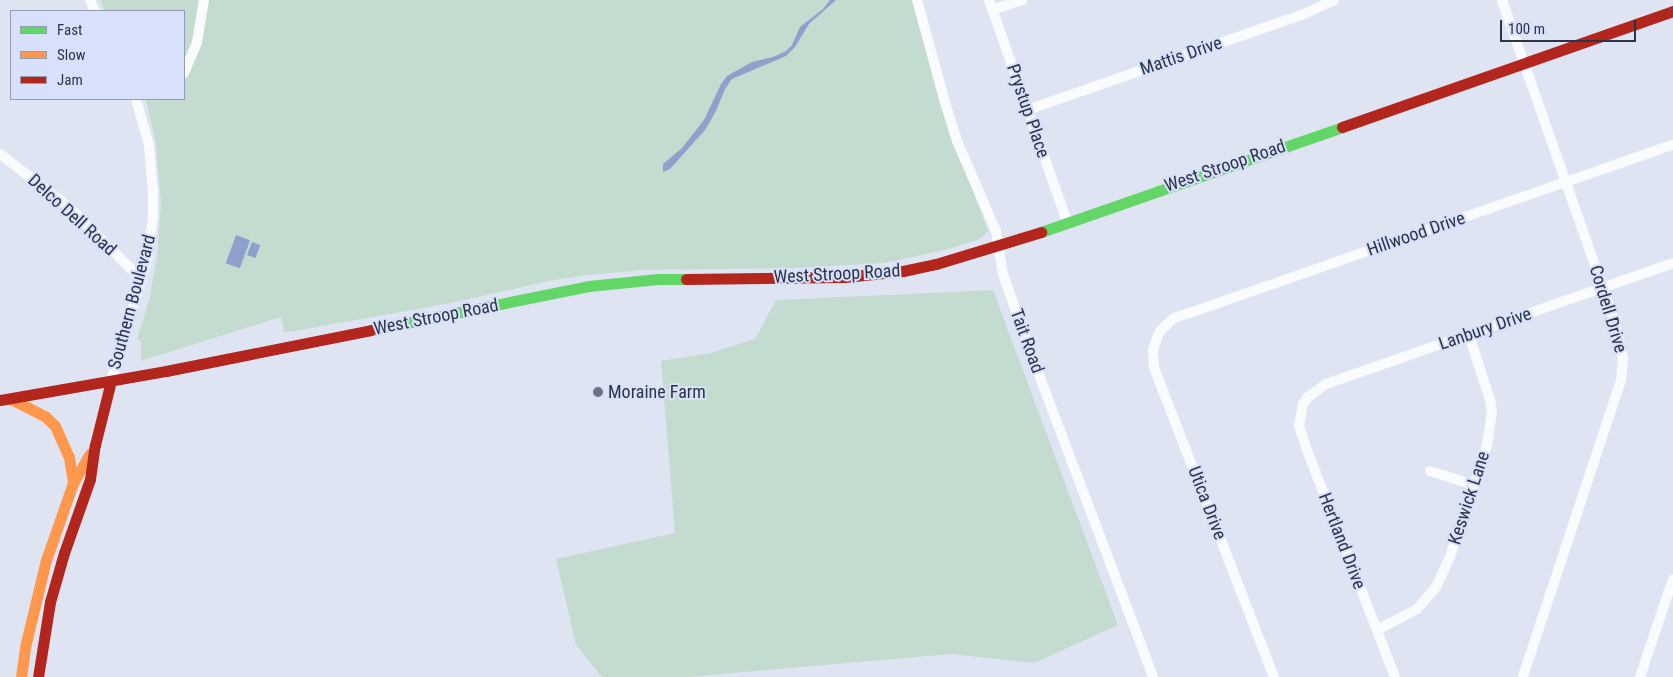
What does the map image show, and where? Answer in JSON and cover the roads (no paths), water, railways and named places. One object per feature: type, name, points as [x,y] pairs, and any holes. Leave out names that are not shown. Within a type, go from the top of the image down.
[{"type":"main road","name":"West Stroop Road","points":[[6,400],[111,381],[589,286],[658,279],[874,275],[936,264],[998,247],[1067,221],[1673,11]]},
{"type":"main road","name":"Southern Boulevard","points":[[38,677],[50,602],[64,553],[90,479],[94,445],[111,381]]},
{"type":"main road","points":[[6,400],[45,416],[55,426],[68,457],[73,483]]},
{"type":"main road","name":"Southern Boulevard","points":[[21,677],[26,643],[46,560],[73,483],[94,445]]},
{"type":"street","points":[[185,71],[198,42],[204,0]]},
{"type":"street","name":"Tait Road","points":[[917,0],[957,141],[996,231],[1003,274],[1030,351],[1153,677]]},
{"type":"street","points":[[991,5],[1022,0]]},
{"type":"street","name":"Mattis Drive","points":[[1027,110],[1302,15],[1334,0]]},
{"type":"street","name":"Cordell Drive","points":[[1502,0],[1603,288],[1622,348],[1623,369],[1523,677]]},
{"type":"street","name":"Prystup Place","points":[[991,5],[1067,221]]},
{"type":"street","name":"Southern Boulevard","points":[[111,381],[142,280],[151,239],[154,193],[149,145],[137,100]]},
{"type":"street","name":"Hillwood Drive","points":[[1162,328],[1174,318],[1673,145]]},
{"type":"street","name":"Delco Dell Road","points":[[0,154],[70,208],[142,280]]},
{"type":"street","name":"Lanbury Drive","points":[[1303,404],[1308,397],[1326,384],[1673,264]]},
{"type":"street","name":"Utica Drive","points":[[1162,328],[1153,350],[1154,367],[1274,677]]},
{"type":"street","name":"Keswick Lane","points":[[1376,630],[1417,609],[1436,587],[1450,557],[1490,435],[1492,412],[1488,388],[1469,334]]},
{"type":"street","name":"Hertland Drive","points":[[1303,404],[1299,426],[1307,450],[1395,677]]},
{"type":"street","points":[[1430,470],[1474,485]]},
{"type":"street","points":[[1640,677],[1673,579]]},
{"type":"water","points":[[830,0],[836,0],[809,24],[795,47],[786,56],[732,79],[725,89],[716,111],[705,130],[670,169],[663,172],[663,164],[682,148],[704,120],[721,84],[727,76],[752,62],[773,57],[786,51],[792,45],[800,27],[823,9]]},
{"type":"water","points":[[236,235],[250,240],[240,268],[226,263]]},
{"type":"water","points":[[252,242],[260,245],[255,258],[247,255]]},
{"type":"place","name":"Moraine Farm","points":[[598,392]]}]
